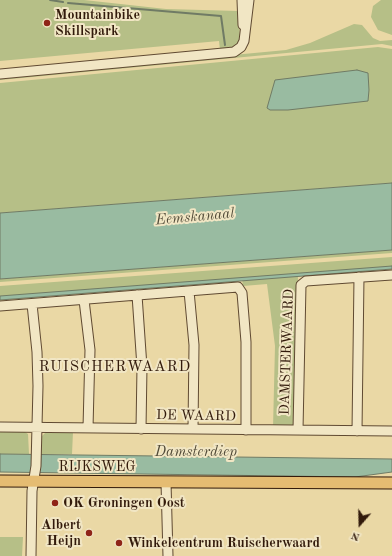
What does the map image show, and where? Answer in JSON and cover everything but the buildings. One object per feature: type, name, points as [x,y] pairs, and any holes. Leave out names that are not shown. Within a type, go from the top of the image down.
[{"type":"main road","name":"RIJKSWEG","points":[[362,482],[392,478]]},
{"type":"main road","name":"RIJKSWEG","points":[[0,481],[33,486],[166,487],[362,482],[392,483]]},
{"type":"street","points":[[242,0],[244,38]]},
{"type":"street","points":[[0,74],[228,53],[241,47],[244,38],[249,0]]},
{"type":"street","name":"DAMSTERWAARD","points":[[298,430],[301,285],[306,281],[392,275]]},
{"type":"street","points":[[357,431],[359,277]]},
{"type":"street","points":[[0,306],[234,287],[241,290],[246,342],[246,430]]},
{"type":"street","points":[[189,291],[194,345],[193,429]]},
{"type":"street","points":[[137,295],[142,368],[141,429]]},
{"type":"street","points":[[84,300],[90,350],[88,428]]},
{"type":"street","points":[[31,556],[33,486],[37,454],[37,352],[32,304]]},
{"type":"street","name":"DE WAARD","points":[[0,427],[392,431]]},
{"type":"street","points":[[166,487],[168,556]]},
{"type":"shaded area","points":[[0,0],[84,0],[166,9],[239,11],[240,40],[236,46],[231,49],[220,50],[219,41],[0,61]]},
{"type":"shaded area","points":[[381,0],[392,0],[392,35],[378,30],[371,17],[373,6]]},
{"type":"shaded area","points":[[354,24],[362,25],[373,38],[380,41],[392,40],[392,46],[382,44],[0,80],[0,77],[286,50],[310,43]]},
{"type":"shaded area","points":[[378,47],[392,49],[392,183],[0,213],[0,83]]},
{"type":"shaded area","points":[[392,250],[392,253],[0,282],[0,279]]},
{"type":"shaded area","points":[[392,257],[392,268],[298,274],[296,428],[273,428],[275,346],[267,284],[243,286],[242,279],[0,297],[0,286]]},
{"type":"shaded area","points":[[0,432],[25,432],[28,434],[29,454],[0,454]]},
{"type":"shaded area","points":[[46,432],[73,432],[72,454],[41,454],[41,437]]},
{"type":"shaded area","points":[[0,537],[23,537],[22,556],[0,556]]},
{"type":"water","points":[[357,70],[368,73],[368,101],[288,110],[270,110],[267,108],[275,80]]},
{"type":"water","name":"Eemskanaal","points":[[392,183],[392,250],[0,279],[0,213]]},
{"type":"water","points":[[392,266],[392,269],[0,300],[0,296]]},
{"type":"water","points":[[0,454],[392,459],[392,472],[355,477],[0,472]]},
{"type":"waterway","points":[[50,0],[63,2]]},
{"type":"waterway","points":[[68,3],[221,16],[225,45]]},
{"type":"place","name":"Mountainbike Skillspark","points":[[47,23]]},
{"type":"place","name":"OK Groningen Oost","points":[[55,503]]},
{"type":"place","name":"Albert Heijn","points":[[89,533]]},
{"type":"place","name":"Winkelcentrum Ruischerwaard","points":[[119,543]]},
{"type":"district","name":"RUISCHERWAARD","points":[[115,367]]},
{"type":"water label","name":"Damsterdiep","points":[[196,452]]}]
